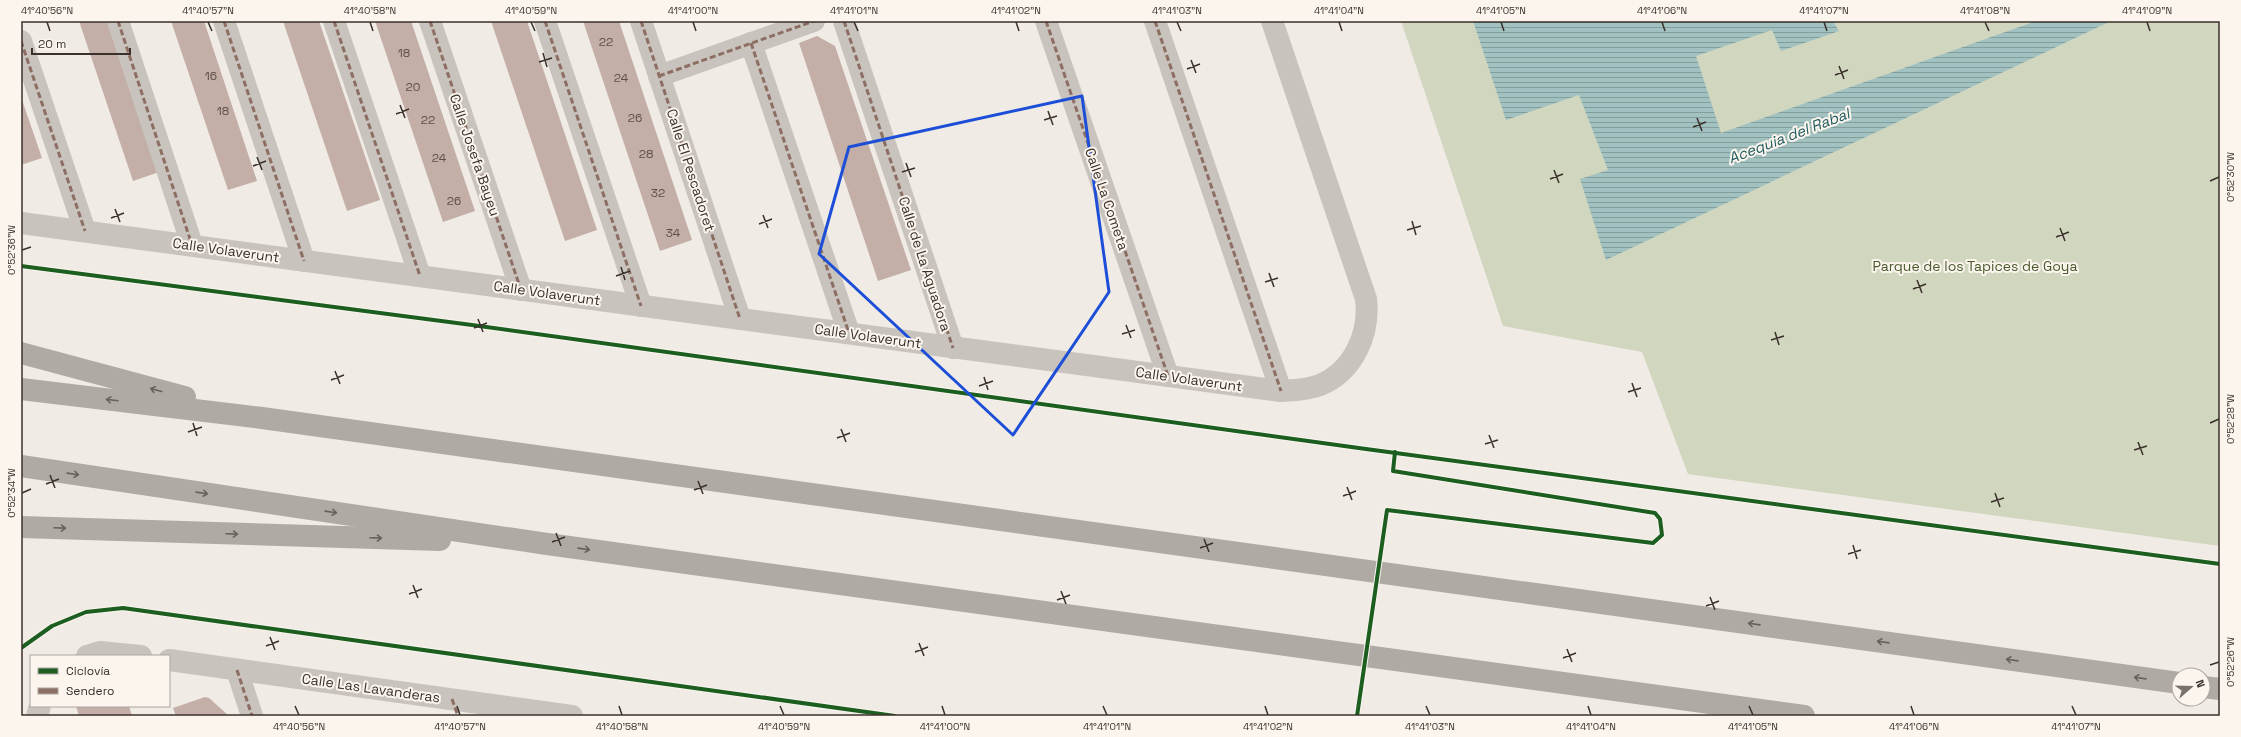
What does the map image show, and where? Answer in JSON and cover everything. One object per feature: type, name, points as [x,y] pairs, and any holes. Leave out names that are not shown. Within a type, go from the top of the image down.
[{"type":"highway","points":[[21,353],[262,418]]},
{"type":"highway","points":[[21,389],[262,418],[2171,682]]},
{"type":"highway","points":[[21,466],[546,544],[1804,716]]},
{"type":"highway","points":[[21,527],[546,544]]},
{"type":"street","points":[[118,21],[192,246]]},
{"type":"street","points":[[224,21],[304,261]]},
{"type":"street","points":[[334,21],[420,276]]},
{"type":"street","name":"Calle Josefa Bayeu","points":[[430,21],[521,290]]},
{"type":"street","points":[[545,21],[641,306]]},
{"type":"street","name":"Calle El Pescadoret","points":[[641,21],[740,319]]},
{"type":"street","points":[[659,76],[814,21]]},
{"type":"street","name":"Calle de La Aguadora","points":[[844,21],[953,348]]},
{"type":"street","name":"Calle La Cometa","points":[[1046,21],[1168,376]]},
{"type":"street","points":[[1155,21],[1281,391]]},
{"type":"street","name":"Calle Volaverunt","points":[[21,223],[1281,391],[1302,390],[1321,385],[1337,375],[1349,363],[1360,345],[1365,332],[1368,314],[1366,299],[1272,21]]},
{"type":"street","points":[[21,41],[85,231]]},
{"type":"street","points":[[752,43],[849,333]]},
{"type":"street","points":[[90,655],[100,652],[131,655]]},
{"type":"street","name":"Calle Las Lavanderas","points":[[170,660],[455,707],[572,716]]},
{"type":"street","points":[[237,670],[252,716]]},
{"type":"highlighted area","points":[[1082,96],[1109,292],[1013,435],[819,254],[849,147]]},
{"type":"green space","name":"Parque de los Tapices de Goya","points":[[1401,21],[2220,21],[2220,546],[1688,474],[1642,352],[1503,326]]},
{"type":"water","name":"Acequia del Rabal","points":[[1473,21],[1833,21],[1839,31],[1781,51],[1772,30],[1696,56],[1721,133],[2036,21],[2111,21],[1606,260],[1580,179],[1608,170],[1579,95],[1506,120]]},
{"type":"building","points":[[79,21],[112,21],[162,171],[133,181]]},
{"type":"building","points":[[171,21],[204,21],[257,181],[228,190]]},
{"type":"building","points":[[283,21],[319,21],[380,200],[347,211]]},
{"type":"building","points":[[375,21],[411,21],[475,211],[443,222]]},
{"type":"building","points":[[491,21],[527,21],[597,230],[565,241]]},
{"type":"building","points":[[583,21],[619,21],[692,240],[660,251]]},
{"type":"building","points":[[817,36],[835,46],[911,270],[878,281],[799,43]]},
{"type":"building","points":[[21,97],[42,158],[21,165]]},
{"type":"building","points":[[205,697],[209,698],[229,716],[176,716],[173,708]]},
{"type":"building","points":[[76,707],[129,707],[132,716],[79,716]]},
{"type":"marked path","points":[[118,21],[192,245]]},
{"type":"marked path","points":[[224,21],[304,261]]},
{"type":"marked path","points":[[334,21],[420,276]]},
{"type":"marked path","points":[[430,21],[521,290]]},
{"type":"marked path","points":[[545,21],[641,306]]},
{"type":"marked path","points":[[641,21],[740,319]]},
{"type":"marked path","points":[[659,76],[814,21]]},
{"type":"marked path","points":[[844,21],[953,348]]},
{"type":"marked path","points":[[1046,21],[1168,376]]},
{"type":"marked path","points":[[1155,21],[1281,391]]},
{"type":"marked path","points":[[21,41],[85,231]]},
{"type":"marked path","points":[[751,43],[849,333]]},
{"type":"marked path","points":[[237,670],[252,716]]},
{"type":"marked path","points":[[452,699],[458,716]]},
{"type":"cycle path","points":[[21,266],[472,325],[1366,449],[2220,564]]},
{"type":"cycle path","points":[[1357,716],[1387,510],[1653,543],[1662,535],[1660,519],[1655,513],[1393,471],[1395,452]]},
{"type":"cycle path","points":[[21,648],[52,626],[86,612],[123,608],[895,716]]}]
